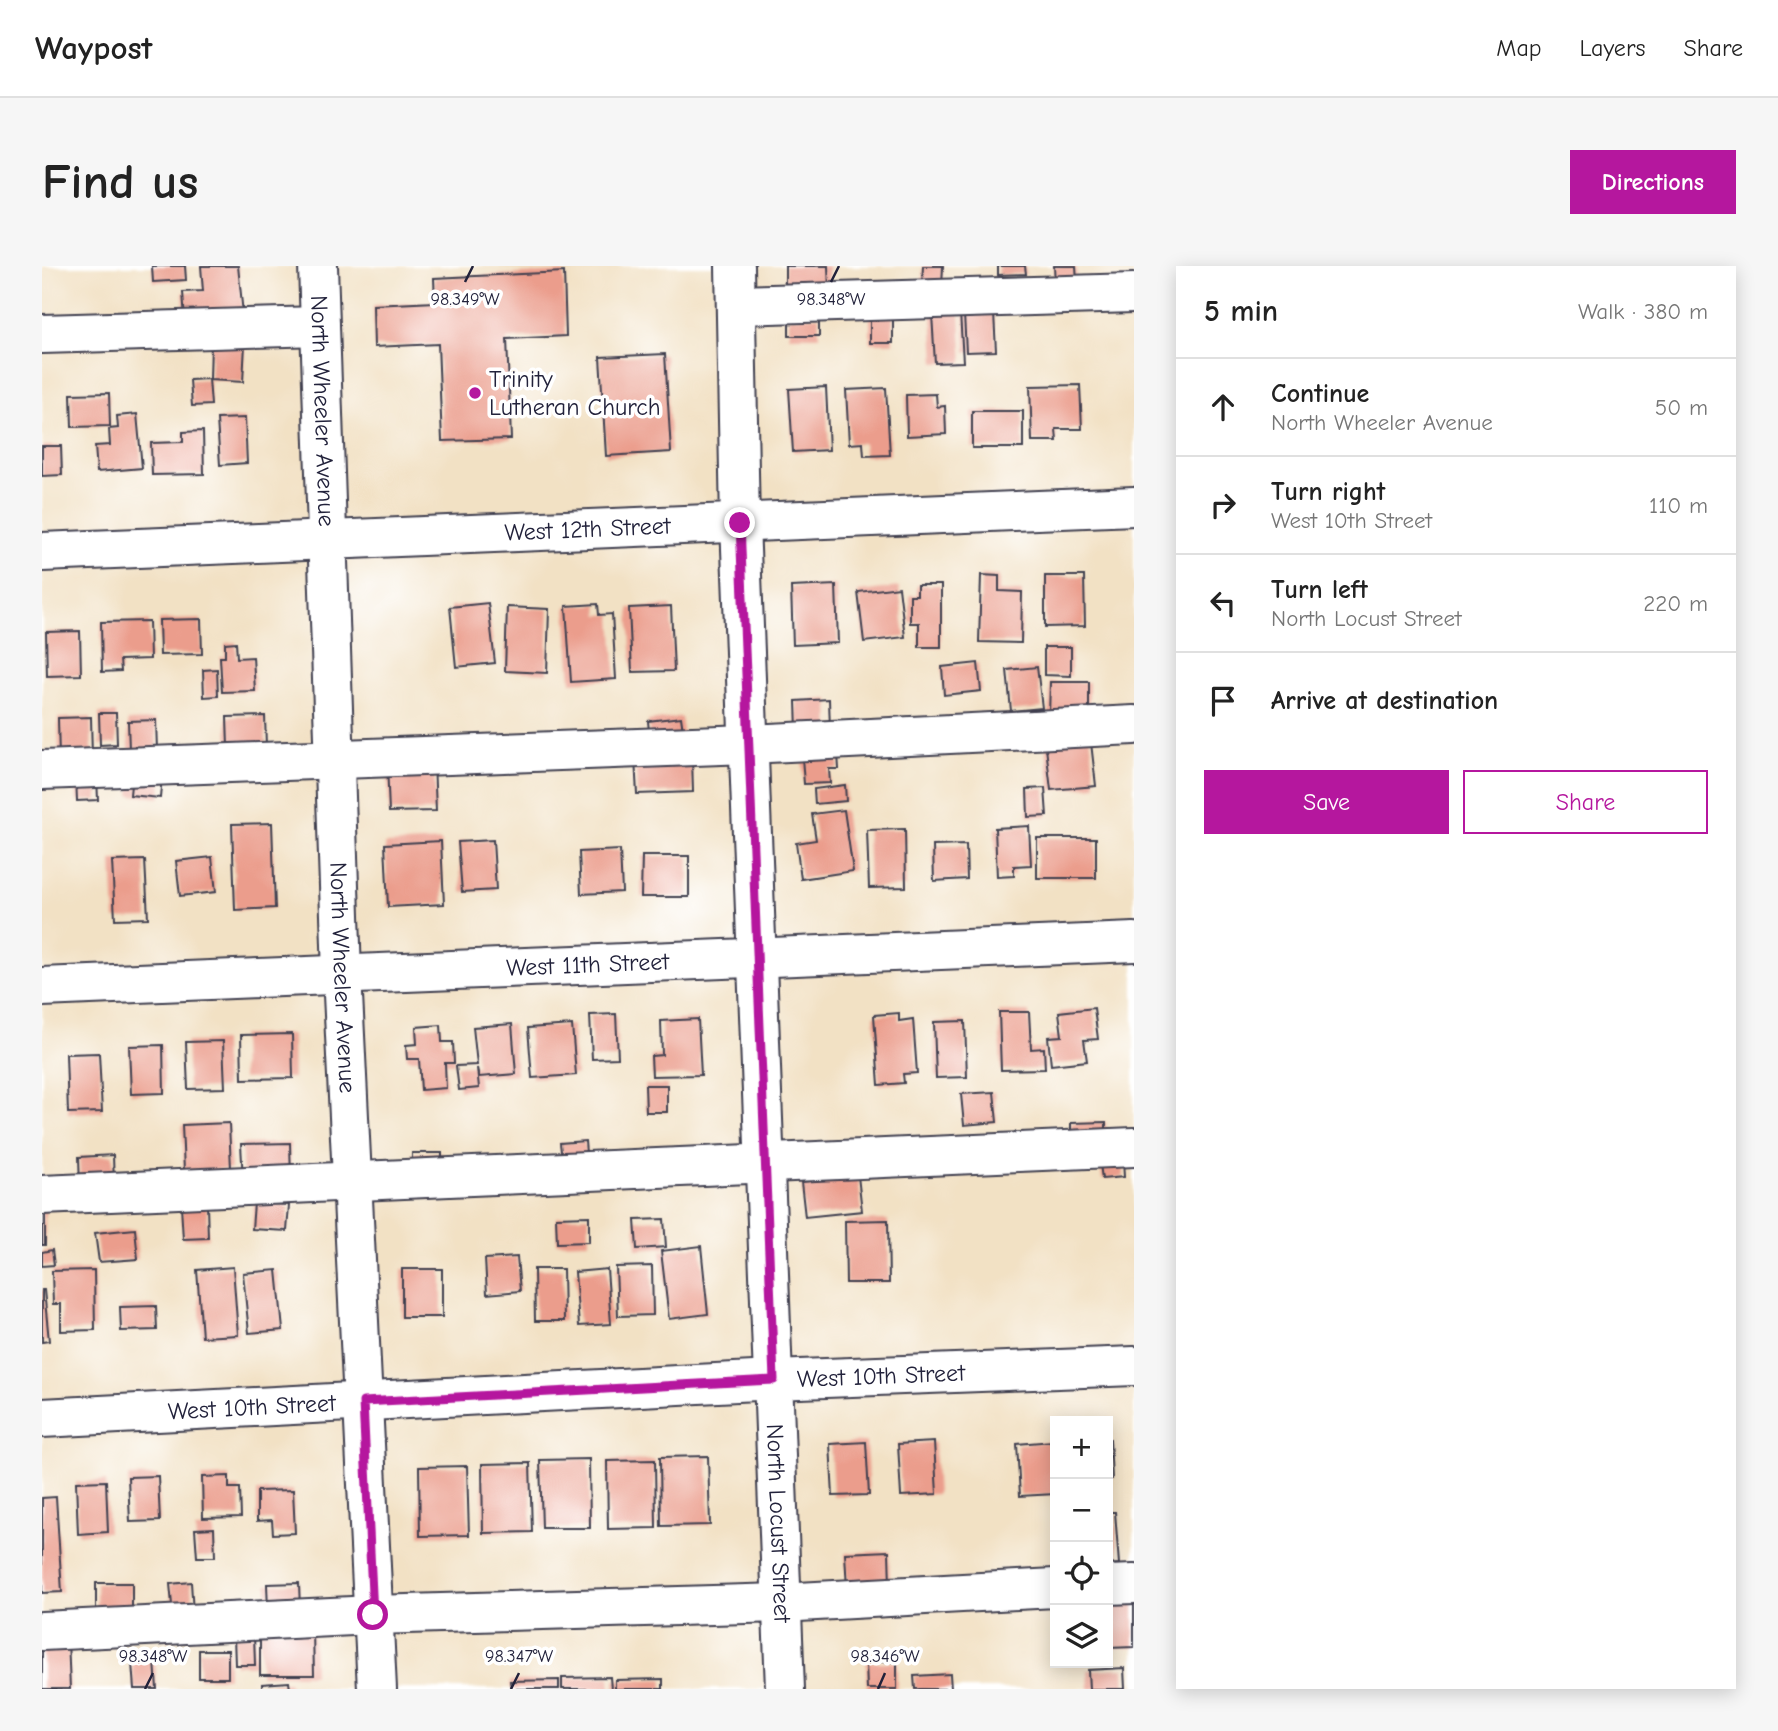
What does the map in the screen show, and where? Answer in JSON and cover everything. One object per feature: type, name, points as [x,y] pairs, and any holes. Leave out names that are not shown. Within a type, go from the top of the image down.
[{"type":"street","name":"North Wheeler Avenue","points":[[317,266],[342,974],[377,1689]]},
{"type":"street","name":"North Locust Street","points":[[735,266],[740,523],[785,1689]]},
{"type":"street","points":[[736,305],[1134,293]]},
{"type":"street","points":[[42,334],[320,326]]},
{"type":"street","name":"West 12th Street","points":[[42,552],[1134,506]]},
{"type":"street","points":[[42,770],[748,744],[1134,725]]},
{"type":"street","name":"West 11th Street","points":[[42,987],[1134,942]]},
{"type":"street","points":[[42,1195],[1134,1147]]},
{"type":"street","name":"West 10th Street","points":[[42,1418],[774,1380],[1134,1366]]},
{"type":"street","points":[[1113,1585],[1134,1584]]},
{"type":"street","points":[[42,1631],[373,1615],[780,1603],[1050,1588]]},
{"type":"building","points":[[152,266],[185,266],[186,280],[153,282]]},
{"type":"building","points":[[201,266],[238,266],[243,314],[185,319],[183,292],[203,291]]},
{"type":"building","points":[[785,266],[828,266],[829,291],[785,291]]},
{"type":"building","points":[[923,266],[943,266],[942,287],[922,286]]},
{"type":"building","points":[[998,266],[1025,266],[1026,274],[998,275]]},
{"type":"building","points":[[1054,266],[1076,266],[1077,282],[1055,283]]},
{"type":"building","name":"Trinity Lutheran Church","points":[[564,272],[566,336],[507,339],[511,439],[442,441],[438,344],[374,347],[373,305],[435,302],[434,278]]},
{"type":"building","points":[[870,312],[893,312],[893,343],[870,343]]},
{"type":"building","points":[[960,312],[963,362],[935,363],[932,314]]},
{"type":"building","points":[[994,313],[996,351],[966,352],[964,314]]},
{"type":"building","points":[[819,316],[819,336],[789,336],[789,317]]},
{"type":"building","points":[[211,343],[245,344],[243,382],[210,380]]},
{"type":"building","points":[[665,354],[671,452],[606,456],[600,357]]},
{"type":"building","points":[[209,379],[211,405],[192,406],[190,380]]},
{"type":"building","points":[[1080,385],[1082,429],[1056,429],[1057,441],[1032,441],[1030,386]]},
{"type":"building","points":[[826,387],[829,450],[793,452],[789,389]]},
{"type":"building","points":[[886,388],[890,455],[864,456],[863,443],[849,444],[846,390]]},
{"type":"building","points":[[109,393],[110,426],[72,427],[71,394]]},
{"type":"building","points":[[936,394],[937,407],[945,406],[946,434],[907,436],[906,395]]},
{"type":"building","points":[[972,411],[1023,411],[1023,448],[972,448]]},
{"type":"building","points":[[137,414],[142,468],[97,472],[95,446],[110,445],[109,429],[118,428],[117,416]]},
{"type":"building","points":[[245,418],[247,463],[220,465],[217,419]]},
{"type":"building","points":[[203,431],[204,474],[152,475],[151,443],[183,442],[183,432]]},
{"type":"building","points":[[42,446],[61,446],[62,475],[42,476]]},
{"type":"building","points":[[981,575],[999,576],[999,591],[1022,592],[1021,643],[979,642]]},
{"type":"building","points":[[1045,576],[1084,576],[1085,626],[1045,627]]},
{"type":"building","points":[[836,585],[838,643],[793,645],[791,587]]},
{"type":"building","points":[[917,585],[941,585],[941,647],[919,647],[919,623],[910,623],[910,595],[917,595]]},
{"type":"building","points":[[899,587],[905,637],[864,642],[858,592]]},
{"type":"building","points":[[488,603],[495,663],[456,667],[450,607]]},
{"type":"building","points":[[598,604],[599,615],[612,614],[616,679],[571,682],[566,606]]},
{"type":"building","points":[[671,606],[674,671],[632,672],[629,608]]},
{"type":"building","points":[[507,607],[549,609],[547,673],[505,671]]},
{"type":"building","points":[[201,619],[202,654],[160,655],[159,620]]},
{"type":"building","points":[[149,621],[150,659],[120,660],[121,671],[102,672],[101,622]]},
{"type":"building","points":[[80,631],[81,675],[47,676],[46,632]]},
{"type":"building","points":[[236,642],[237,658],[253,657],[255,691],[222,692],[220,657],[225,657],[225,643]]},
{"type":"building","points":[[1044,647],[1071,647],[1071,676],[1044,675]]},
{"type":"building","points":[[978,663],[981,691],[944,695],[942,667]]},
{"type":"building","points":[[1037,667],[1042,708],[1011,711],[1007,670]]},
{"type":"building","points":[[217,669],[218,696],[204,697],[203,670]]},
{"type":"building","points":[[1050,682],[1089,682],[1089,716],[1049,716]]},
{"type":"building","points":[[829,699],[830,729],[797,730],[796,701]]},
{"type":"building","points":[[99,713],[116,713],[117,744],[100,745]]},
{"type":"building","points":[[265,716],[266,746],[228,747],[227,717]]},
{"type":"building","points":[[91,717],[92,757],[59,758],[58,718]]},
{"type":"building","points":[[681,717],[684,738],[650,742],[648,721]]},
{"type":"building","points":[[156,720],[157,750],[129,750],[128,721]]},
{"type":"building","points":[[1090,734],[1096,786],[1051,790],[1045,739]]},
{"type":"building","points":[[838,754],[839,769],[829,769],[830,783],[804,784],[802,757]]},
{"type":"building","points":[[692,757],[693,792],[637,794],[635,759]]},
{"type":"building","points":[[434,762],[436,811],[389,812],[387,763]]},
{"type":"building","points":[[132,774],[162,776],[160,798],[130,795]]},
{"type":"building","points":[[76,777],[97,777],[98,800],[77,801]]},
{"type":"building","points":[[845,785],[846,801],[815,804],[814,789]]},
{"type":"building","points":[[1045,788],[1047,816],[1028,817],[1027,789]]},
{"type":"building","points":[[844,810],[853,871],[801,879],[796,843],[816,840],[812,814]]},
{"type":"building","points":[[272,823],[275,908],[235,910],[232,824]]},
{"type":"building","points":[[1029,826],[1031,865],[1014,866],[1014,876],[997,877],[995,828]]},
{"type":"building","points":[[905,829],[906,887],[869,888],[867,830]]},
{"type":"building","points":[[1037,838],[1096,838],[1096,878],[1037,878]]},
{"type":"building","points":[[493,840],[496,890],[462,892],[458,842]]},
{"type":"building","points":[[441,841],[444,904],[388,907],[385,844]]},
{"type":"building","points":[[966,845],[967,879],[934,881],[933,846]]},
{"type":"building","points":[[620,850],[622,892],[581,894],[579,852]]},
{"type":"building","points":[[642,856],[689,856],[689,897],[641,897]]},
{"type":"building","points":[[212,857],[216,892],[180,896],[176,861]]},
{"type":"building","points":[[145,860],[148,918],[115,919],[112,861]]},
{"type":"building","points":[[1094,1008],[1098,1039],[1084,1040],[1087,1061],[1051,1065],[1048,1037],[1062,1036],[1059,1012]]},
{"type":"building","points":[[999,1012],[1029,1012],[1031,1049],[1044,1048],[1045,1069],[1001,1070]]},
{"type":"building","points":[[899,1013],[899,1021],[913,1019],[917,1073],[903,1074],[904,1083],[879,1085],[874,1015]]},
{"type":"building","points":[[616,1014],[618,1058],[592,1059],[590,1015]]},
{"type":"building","points":[[698,1019],[701,1075],[652,1076],[651,1056],[662,1055],[661,1021]]},
{"type":"building","points":[[965,1021],[967,1077],[936,1078],[934,1022]]},
{"type":"building","points":[[512,1024],[516,1074],[479,1077],[477,1068],[479,1088],[459,1090],[456,1066],[477,1065],[473,1027]]},
{"type":"building","points":[[441,1025],[442,1042],[453,1042],[454,1063],[445,1063],[446,1088],[421,1090],[419,1059],[407,1059],[406,1045],[417,1044],[416,1027]]},
{"type":"building","points":[[572,1025],[576,1075],[532,1078],[528,1028]]},
{"type":"building","points":[[292,1034],[293,1078],[242,1079],[241,1035]]},
{"type":"building","points":[[223,1041],[225,1088],[188,1089],[186,1042]]},
{"type":"building","points":[[163,1045],[164,1093],[131,1094],[129,1046]]},
{"type":"building","points":[[99,1053],[102,1112],[68,1113],[66,1054]]},
{"type":"building","points":[[645,1085],[667,1085],[667,1112],[646,1112]]},
{"type":"building","points":[[994,1092],[997,1122],[964,1125],[961,1094]]},
{"type":"building","points":[[1106,1122],[1106,1141],[1071,1140],[1071,1123]]},
{"type":"building","points":[[229,1123],[231,1169],[184,1171],[182,1125]]},
{"type":"building","points":[[585,1141],[587,1166],[563,1168],[560,1143]]},
{"type":"building","points":[[290,1143],[291,1178],[243,1180],[241,1144]]},
{"type":"building","points":[[412,1153],[442,1153],[442,1170],[412,1170]]},
{"type":"building","points":[[113,1155],[114,1186],[80,1187],[79,1157]]},
{"type":"building","points":[[1123,1161],[1124,1177],[1102,1179],[1100,1164]]},
{"type":"building","points":[[858,1176],[862,1211],[805,1217],[801,1182]]},
{"type":"building","points":[[254,1203],[289,1205],[287,1231],[252,1229]]},
{"type":"building","points":[[207,1205],[208,1238],[183,1239],[181,1206]]},
{"type":"building","points":[[42,1210],[45,1210],[45,1245],[42,1245]]},
{"type":"building","points":[[589,1216],[589,1242],[557,1243],[556,1217]]},
{"type":"building","points":[[664,1219],[666,1247],[637,1249],[635,1220]]},
{"type":"building","points":[[888,1220],[889,1283],[846,1283],[845,1221]]},
{"type":"building","points":[[135,1229],[138,1259],[99,1262],[95,1233]]},
{"type":"building","points":[[701,1246],[708,1314],[669,1319],[661,1251]]},
{"type":"building","points":[[52,1250],[54,1265],[42,1266],[42,1252]]},
{"type":"building","points":[[517,1257],[520,1291],[487,1294],[485,1259]]},
{"type":"building","points":[[652,1266],[653,1315],[618,1316],[616,1267]]},
{"type":"building","points":[[233,1267],[238,1335],[202,1337],[197,1270]]},
{"type":"building","points":[[402,1269],[442,1269],[442,1317],[402,1317]]},
{"type":"building","points":[[534,1269],[563,1269],[564,1321],[535,1321]]},
{"type":"building","points":[[607,1269],[611,1324],[579,1326],[575,1272]]},
{"type":"building","points":[[94,1270],[95,1330],[61,1331],[61,1304],[53,1304],[52,1271]]},
{"type":"building","points":[[277,1270],[283,1330],[249,1333],[243,1273]]},
{"type":"building","points":[[42,1290],[49,1341],[42,1342]]},
{"type":"building","points":[[156,1306],[157,1330],[121,1331],[120,1307]]},
{"type":"building","points":[[1050,1441],[1050,1494],[1020,1496],[1017,1444]]},
{"type":"building","points":[[866,1442],[869,1495],[833,1496],[830,1444]]},
{"type":"building","points":[[934,1442],[937,1494],[901,1496],[898,1444]]},
{"type":"building","points":[[708,1456],[710,1525],[661,1526],[660,1457]]},
{"type":"building","points":[[589,1459],[590,1528],[542,1528],[540,1460]]},
{"type":"building","points":[[655,1460],[656,1528],[608,1529],[607,1461]]},
{"type":"building","points":[[530,1463],[532,1532],[483,1533],[482,1464]]},
{"type":"building","points":[[467,1466],[469,1535],[420,1536],[419,1467]]},
{"type":"building","points":[[158,1476],[160,1521],[130,1522],[128,1477]]},
{"type":"building","points":[[229,1476],[229,1488],[240,1488],[241,1517],[203,1518],[202,1477]]},
{"type":"building","points":[[106,1481],[108,1532],[78,1534],[76,1482]]},
{"type":"building","points":[[293,1490],[295,1533],[273,1534],[272,1520],[257,1521],[257,1491]]},
{"type":"building","points":[[56,1497],[62,1592],[42,1593],[42,1498]]},
{"type":"building","points":[[1113,1512],[1115,1512],[1119,1564],[1113,1565]]},
{"type":"building","points":[[214,1528],[215,1557],[197,1557],[195,1529]]},
{"type":"building","points":[[889,1551],[890,1587],[847,1589],[845,1553]]},
{"type":"building","points":[[191,1582],[193,1613],[173,1615],[170,1584]]},
{"type":"building","points":[[96,1583],[132,1583],[132,1613],[96,1613]]},
{"type":"building","points":[[299,1583],[300,1609],[268,1610],[267,1584]]},
{"type":"building","points":[[1134,1594],[1134,1647],[1113,1648],[1113,1596]]},
{"type":"building","points":[[260,1630],[313,1630],[314,1675],[260,1675]]},
{"type":"building","points":[[254,1634],[255,1665],[235,1665],[234,1635]]},
{"type":"building","points":[[68,1639],[70,1689],[42,1689],[42,1640]]},
{"type":"building","points":[[199,1650],[228,1650],[228,1678],[199,1678]]},
{"type":"building","points":[[155,1661],[157,1689],[134,1689],[132,1663]]},
{"type":"building","points":[[866,1662],[897,1662],[897,1689],[867,1689]]},
{"type":"building","points":[[1124,1668],[1125,1689],[1089,1689],[1088,1670]]},
{"type":"building","points":[[950,1674],[951,1689],[915,1689],[914,1676]]},
{"type":"building","points":[[610,1677],[611,1689],[562,1689],[562,1678]]},
{"type":"building","points":[[663,1679],[663,1689],[615,1689],[615,1680]]},
{"type":"building","points":[[559,1680],[559,1689],[511,1689],[510,1681]]},
{"type":"building","points":[[289,1682],[290,1689],[262,1689],[262,1684]]},
{"type":"place","name":"Trinity Lutheran Church","points":[[475,393]]},
{"type":"route","points":[[373,1615],[363,1402],[774,1380],[740,523]]}]
